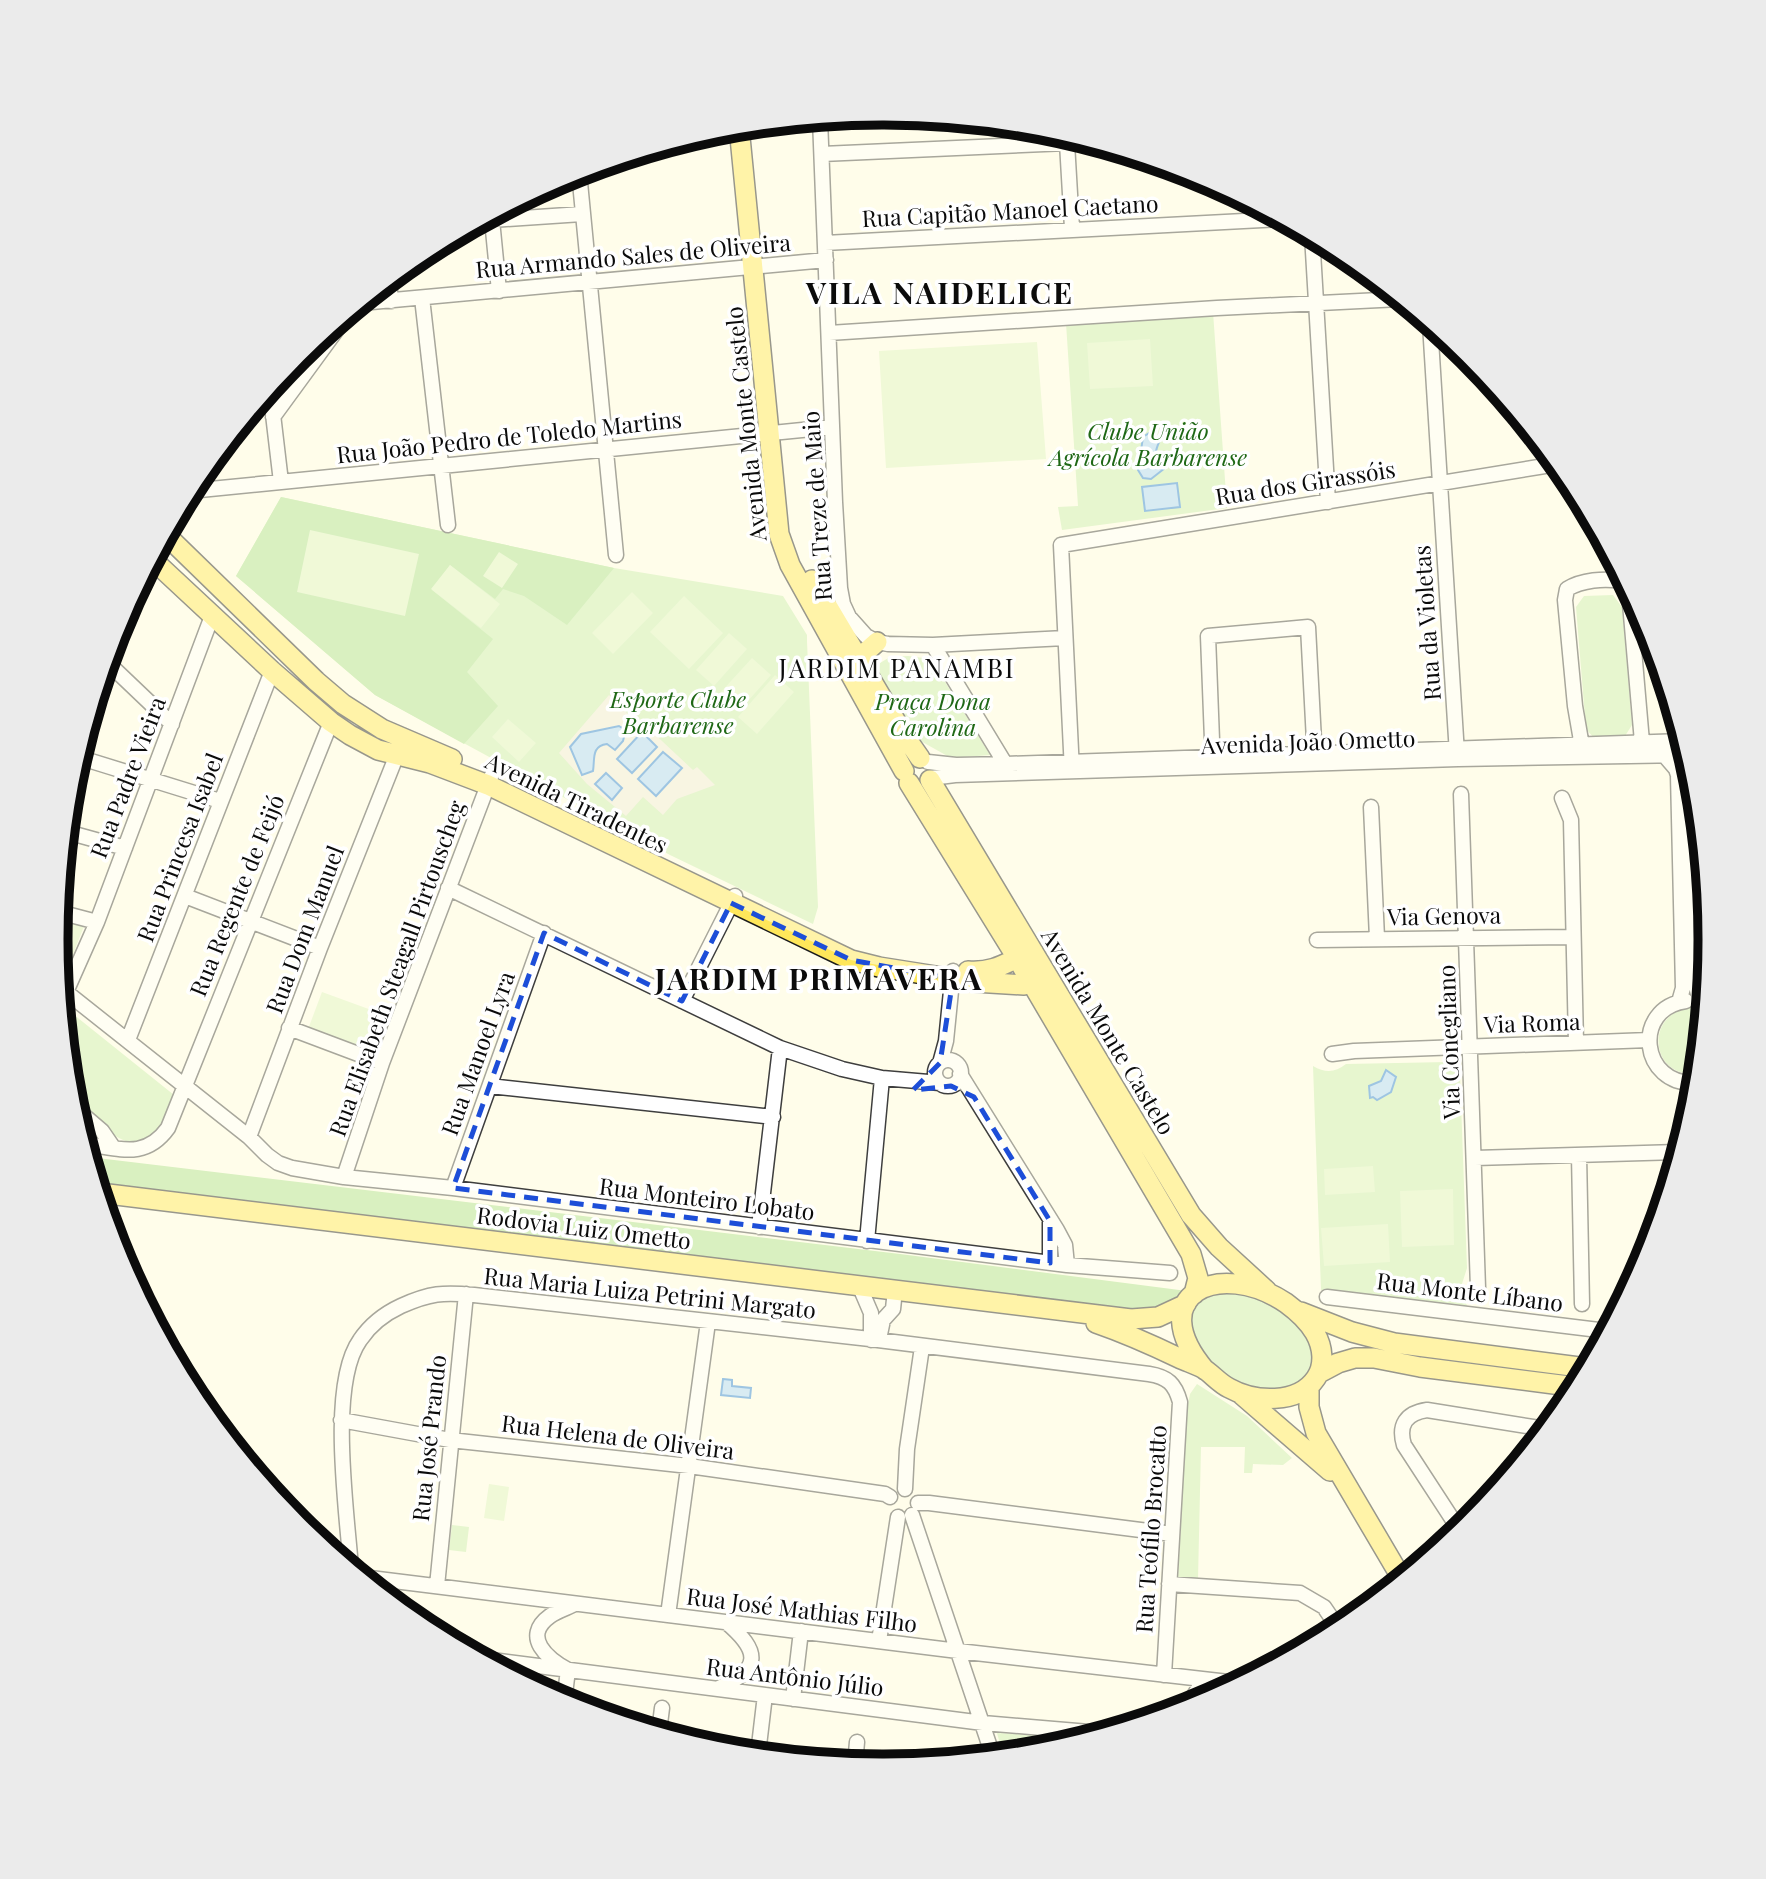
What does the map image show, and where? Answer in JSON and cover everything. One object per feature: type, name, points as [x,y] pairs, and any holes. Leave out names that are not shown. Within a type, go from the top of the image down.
[{"type":"main road","name":"Avenida Monte Castelo","points":[[753,136],[759,266]]},
{"type":"main road","name":"Avenida Monte Castelo","points":[[741,138],[759,266],[776,433],[790,528],[802,562],[904,735],[927,769],[1025,955]]},
{"type":"main road","name":"Avenida Monte Castelo","points":[[776,433],[777,517],[779,534],[790,565],[907,777],[1040,979],[1183,1221],[1198,1278],[1190,1299]]},
{"type":"main road","name":"Avenida Tiradentes","points":[[172,541],[316,681],[399,747]]},
{"type":"main road","name":"Avenida Tiradentes","points":[[159,565],[331,722],[364,744],[399,747],[490,781],[733,899],[851,960],[879,967],[953,974],[1003,984],[1040,979]]},
{"type":"main road","points":[[822,597],[840,588]]},
{"type":"main road","points":[[859,658],[877,642]]},
{"type":"main road","points":[[907,777],[923,786],[927,769]]},
{"type":"main road","name":"Avenida Tiradentes","points":[[953,974],[989,971],[1025,955]]},
{"type":"main road","name":"Avenida Monte Castelo","points":[[1040,979],[1044,1003],[1183,1221],[1219,1247],[1266,1291]]},
{"type":"main road","points":[[1003,984],[1044,1003]]},
{"type":"main road","name":"Rodovia Luiz Ometto","points":[[109,1195],[1146,1320],[1158,1317],[1190,1299]]},
{"type":"main road","points":[[1220,1282],[1238,1283],[1266,1291],[1295,1310],[1309,1324],[1317,1337],[1322,1356],[1321,1371],[1309,1388],[1279,1398],[1259,1397],[1226,1387],[1205,1370],[1187,1347],[1184,1336],[1182,1315],[1190,1299],[1207,1286],[1220,1282]]},
{"type":"main road","points":[[1295,1310],[1344,1329],[1394,1343],[1576,1367]]},
{"type":"main road","name":"Rodovia Luiz Ometto","points":[[1062,1311],[1143,1340],[1205,1370]]},
{"type":"main road","points":[[1321,1371],[1355,1358],[1374,1358],[1420,1367],[1564,1385]]},
{"type":"main road","points":[[1309,1388],[1313,1427],[1397,1571]]},
{"type":"main road","points":[[1238,1392],[1343,1482]]},
{"type":"street","name":"Rua Treze de Maio","points":[[820,127],[840,588],[849,617],[858,629],[877,642]]},
{"type":"street","points":[[822,154],[1056,143]]},
{"type":"street","points":[[1067,146],[1072,228]]},
{"type":"street","points":[[580,184],[616,555]]},
{"type":"street","points":[[504,219],[582,214]]},
{"type":"street","name":"Rua Capitão Manoel Caetano","points":[[825,243],[1263,220]]},
{"type":"street","points":[[493,225],[499,291]]},
{"type":"street","points":[[1313,248],[1328,502]]},
{"type":"street","name":"Rua Armando Sales de Oliveira","points":[[376,302],[826,260]]},
{"type":"street","points":[[390,291],[391,301]]},
{"type":"street","points":[[422,298],[448,525]]},
{"type":"street","points":[[829,333],[1387,300]]},
{"type":"street","name":"Rua da Violetas","points":[[1431,337],[1457,753]]},
{"type":"street","points":[[273,418],[325,347]]},
{"type":"street","points":[[271,401],[281,482]]},
{"type":"street","name":"Rua João Pedro de Toledo Martins","points":[[204,490],[832,427]]},
{"type":"street","name":"Rua dos Girassóis","points":[[1065,638],[1061,545],[1439,483],[1542,462]]},
{"type":"street","points":[[1576,751],[1575,706],[1565,600],[1567,589],[1577,583],[1614,579]]},
{"type":"street","name":"Rua Padre Vieira","points":[[69,979],[97,922],[212,616]]},
{"type":"street","points":[[1631,617],[1642,742]]},
{"type":"street","points":[[1213,762],[1208,636],[1308,627],[1315,758]]},
{"type":"street","points":[[877,642],[933,645],[1065,638],[1072,767]]},
{"type":"street","points":[[933,645],[1008,769]]},
{"type":"street","points":[[114,669],[172,724]]},
{"type":"street","name":"Rua Princesa Isabel","points":[[128,1040],[272,670]]},
{"type":"street","name":"Rua Regente de Feijó","points":[[113,1147],[141,1149],[152,1146],[168,1128],[331,722]]},
{"type":"street","name":"Avenida João Ometto","points":[[1576,751],[1642,742],[1673,741]]},
{"type":"street","name":"Rua Dom Manuel","points":[[249,1137],[399,747]]},
{"type":"street","name":"Avenida João Ometto","points":[[927,769],[1008,769],[1457,753],[1576,751],[1676,755]]},
{"type":"street","points":[[1664,755],[1678,775],[1695,933],[1679,1002]]},
{"type":"street","points":[[89,760],[220,801]]},
{"type":"street","name":"Rua Elisabeth Steagall Pirtouscheg","points":[[344,1177],[382,1063],[490,781]]},
{"type":"street","name":"Via Conegliano","points":[[1461,794],[1478,1288]]},
{"type":"street","points":[[1562,798],[1571,820],[1576,1043]]},
{"type":"street","points":[[1371,807],[1377,938]]},
{"type":"street","points":[[75,834],[125,848]]},
{"type":"street","points":[[1694,861],[1696,987]]},
{"type":"street","points":[[448,888],[780,1048],[842,1069],[883,1078],[914,1081],[943,1073],[958,1081],[961,1074],[1065,1245],[1067,1265]]},
{"type":"street","points":[[185,896],[320,948]]},
{"type":"street","points":[[682,1001],[733,899]]},
{"type":"street","points":[[69,915],[97,922]]},
{"type":"street","name":"Rua Manoel Lyra","points":[[453,1188],[544,933]]},
{"type":"street","name":"Via Genova","points":[[1317,940],[1572,937]]},
{"type":"street","points":[[943,1073],[953,974]]},
{"type":"street","name":"Rua Monteiro Lobato","points":[[70,995],[249,1137],[267,1155],[292,1168],[344,1177],[453,1188],[1050,1263],[1170,1273]]},
{"type":"street","points":[[1684,1084],[1662,1072],[1650,1052],[1649,1040],[1651,1030],[1662,1012],[1679,1002],[1695,1003]]},
{"type":"street","points":[[289,1028],[382,1063]]},
{"type":"street","name":"Via Roma","points":[[1332,1054],[1649,1040]]},
{"type":"street","points":[[759,1227],[780,1048]]},
{"type":"street","points":[[943,1073],[974,1097]]},
{"type":"street","points":[[867,1241],[883,1078]]},
{"type":"street","points":[[490,1086],[773,1117]]},
{"type":"street","points":[[89,1120],[102,1131],[113,1147]]},
{"type":"street","points":[[95,1145],[113,1147]]},
{"type":"street","points":[[1475,1158],[1669,1152]]},
{"type":"street","points":[[1579,1155],[1582,1304]]},
{"type":"street","points":[[1050,1221],[1050,1263]]},
{"type":"street","points":[[859,1285],[871,1313],[875,1340]]},
{"type":"street","points":[[875,1340],[883,1320],[893,1309],[895,1290]]},
{"type":"street","name":"Rua Maria Luiza Petrini Margato","points":[[350,1555],[341,1420],[349,1364],[360,1340],[387,1312],[428,1294],[466,1294],[1157,1375],[1164,1377],[1175,1387]]},
{"type":"street","name":"Rua José Prando","points":[[436,1586],[466,1294]]},
{"type":"street","name":"Rua Monte Líbano","points":[[1327,1297],[1598,1330]]},
{"type":"street","points":[[668,1615],[708,1322]]},
{"type":"street","points":[[905,1489],[906,1449],[922,1347]]},
{"type":"street","name":"Rua Teófilo Brocatto","points":[[1164,1675],[1180,1402],[1175,1387]]},
{"type":"street","points":[[1453,1521],[1408,1454],[1401,1437],[1403,1423],[1412,1414],[1427,1410],[1535,1427]]},
{"type":"street","name":"Rua Helena de Oliveira","points":[[341,1420],[450,1440],[689,1466],[885,1494],[890,1497]]},
{"type":"street","points":[[879,1641],[909,1512],[912,1492],[905,1489],[896,1490],[890,1497],[889,1506],[909,1512],[943,1504],[1172,1534]]},
{"type":"street","points":[[909,1512],[990,1747]]},
{"type":"street","name":"Rua José Mathias Filho","points":[[379,1579],[1218,1682]]},
{"type":"street","points":[[1169,1584],[1300,1593],[1324,1608],[1332,1619]]},
{"type":"street","points":[[566,1690],[568,1670],[550,1660],[540,1650],[539,1630],[549,1617],[576,1603]]},
{"type":"street","points":[[718,1689],[742,1677],[750,1668],[752,1656],[748,1644],[726,1622]]},
{"type":"street","points":[[793,1699],[801,1631]]},
{"type":"street","name":"Rua Antônio Júlio","points":[[508,1662],[982,1723],[1075,1731]]},
{"type":"street","points":[[1197,1691],[1209,1681]]},
{"type":"street","points":[[759,1744],[765,1695]]},
{"type":"street","points":[[660,1723],[662,1708]]},
{"type":"street","points":[[856,1753],[857,1742]]},
{"type":"highlighted area","points":[[731,903],[851,960],[953,979],[940,1063],[913,1090],[951,1086],[974,1097],[1050,1221],[1050,1263],[453,1188],[544,933],[682,1001]]},
{"type":"green space","name":"Clube União Agrícola Barbarense","points":[[1213,312],[1227,508],[1062,530],[1058,507],[1078,506],[1066,323]]},
{"type":"green space","points":[[1150,339],[1153,386],[1090,389],[1087,343]]},
{"type":"green space","points":[[1037,342],[1046,459],[886,468],[879,351]]},
{"type":"green space","name":"Esporte Clube Barbarense","points":[[281,497],[614,568],[783,596],[807,635],[818,907],[813,924],[670,855],[375,695],[236,576]]},
{"type":"green space","points":[[281,497],[614,568],[567,625],[524,596],[503,589],[495,599],[450,565],[432,590],[493,639],[467,672],[498,706],[464,744],[375,695],[236,576]]},
{"type":"green space","points":[[310,530],[419,554],[405,616],[297,592]]},
{"type":"green space","points":[[499,552],[518,564],[502,588],[483,576]]},
{"type":"green space","points":[[450,565],[500,604],[481,628],[431,589]]},
{"type":"green space","points":[[632,592],[653,613],[613,654],[592,633]]},
{"type":"green space","points":[[1613,595],[1622,607],[1632,725],[1625,736],[1594,738],[1586,729],[1576,607],[1584,596]]},
{"type":"green space","points":[[684,596],[723,633],[689,669],[650,632]]},
{"type":"green space","points":[[729,633],[747,649],[714,686],[696,670]]},
{"type":"green space","name":"Praça Dona Carolina","points":[[890,657],[931,659],[990,755],[951,758],[917,739],[878,671],[880,663]]},
{"type":"green space","points":[[752,658],[771,675],[739,711],[720,693]]},
{"type":"green space","points":[[775,675],[794,692],[757,734],[738,717]]},
{"type":"green space","points":[[508,719],[536,743],[519,762],[492,737]]},
{"type":"green space","points":[[69,923],[84,926],[69,965]]},
{"type":"green space","points":[[322,992],[385,1015],[371,1055],[307,1032]]},
{"type":"green space","points":[[1689,1007],[1695,1008],[1686,1073],[1671,1067],[1663,1058],[1659,1046],[1659,1034],[1664,1023],[1674,1013]]},
{"type":"green space","points":[[72,1013],[174,1095],[161,1126],[150,1138],[139,1142],[128,1141],[104,1128],[87,1113]]},
{"type":"green space","points":[[1448,1062],[1455,1065],[1460,1075],[1467,1268],[1461,1287],[1467,1306],[1321,1290],[1313,1066],[1330,1071],[1346,1064]]},
{"type":"green space","points":[[98,1158],[1187,1291],[1154,1315],[107,1187]]},
{"type":"green space","points":[[1373,1166],[1375,1192],[1325,1195],[1324,1169]]},
{"type":"green space","points":[[1453,1189],[1454,1245],[1402,1247],[1400,1191]]},
{"type":"green space","points":[[1388,1224],[1390,1262],[1324,1266],[1321,1228]]},
{"type":"green space","points":[[1244,1290],[1294,1316],[1318,1357],[1299,1389],[1240,1388],[1198,1355],[1188,1319],[1194,1309],[1210,1294]]},
{"type":"green space","points":[[1197,1384],[1247,1416],[1292,1458],[1283,1465],[1253,1464],[1252,1473],[1244,1473],[1245,1447],[1201,1447],[1198,1579],[1178,1578],[1187,1409],[1190,1394]]},
{"type":"green space","points":[[489,1484],[509,1487],[504,1521],[484,1518]]},
{"type":"green space","points":[[452,1525],[469,1527],[466,1552],[449,1550]]},
{"type":"green space","points":[[997,1733],[1055,1736],[1042,1739],[1000,1745]]},
{"type":"shaded area","points":[[609,695],[643,729],[646,726],[693,770],[697,767],[715,785],[677,799],[663,815],[643,797],[626,816],[587,784],[559,753]],"holes":[[[619,726],[623,741],[615,750],[607,743],[600,745],[594,757],[581,734]]]},
{"type":"water","points":[[1152,431],[1160,440],[1157,458],[1165,468],[1151,479],[1143,478],[1138,470],[1143,437]]},
{"type":"water","points":[[1177,483],[1180,507],[1145,511],[1142,487]]},
{"type":"water","points":[[619,726],[625,733],[623,741],[615,750],[607,744],[598,747],[593,771],[582,775],[570,747],[581,734]]},
{"type":"water","points":[[642,732],[657,747],[632,773],[617,759]]},
{"type":"water","points":[[663,752],[682,768],[656,796],[638,779]]},
{"type":"water","points":[[606,773],[622,788],[612,800],[595,784]]},
{"type":"water","points":[[1386,1070],[1396,1077],[1391,1092],[1377,1100],[1370,1098],[1369,1086],[1381,1081]]},
{"type":"water","points":[[723,1379],[732,1380],[732,1386],[751,1388],[750,1398],[721,1395]]},
{"type":"district","name":"VILA NAIDELICE","points":[[940,292]]},
{"type":"district","name":"JARDIM PANAMBI","points":[[897,667]]},
{"type":"district","name":"JARDIM PRIMAVERA","points":[[819,978]]}]
